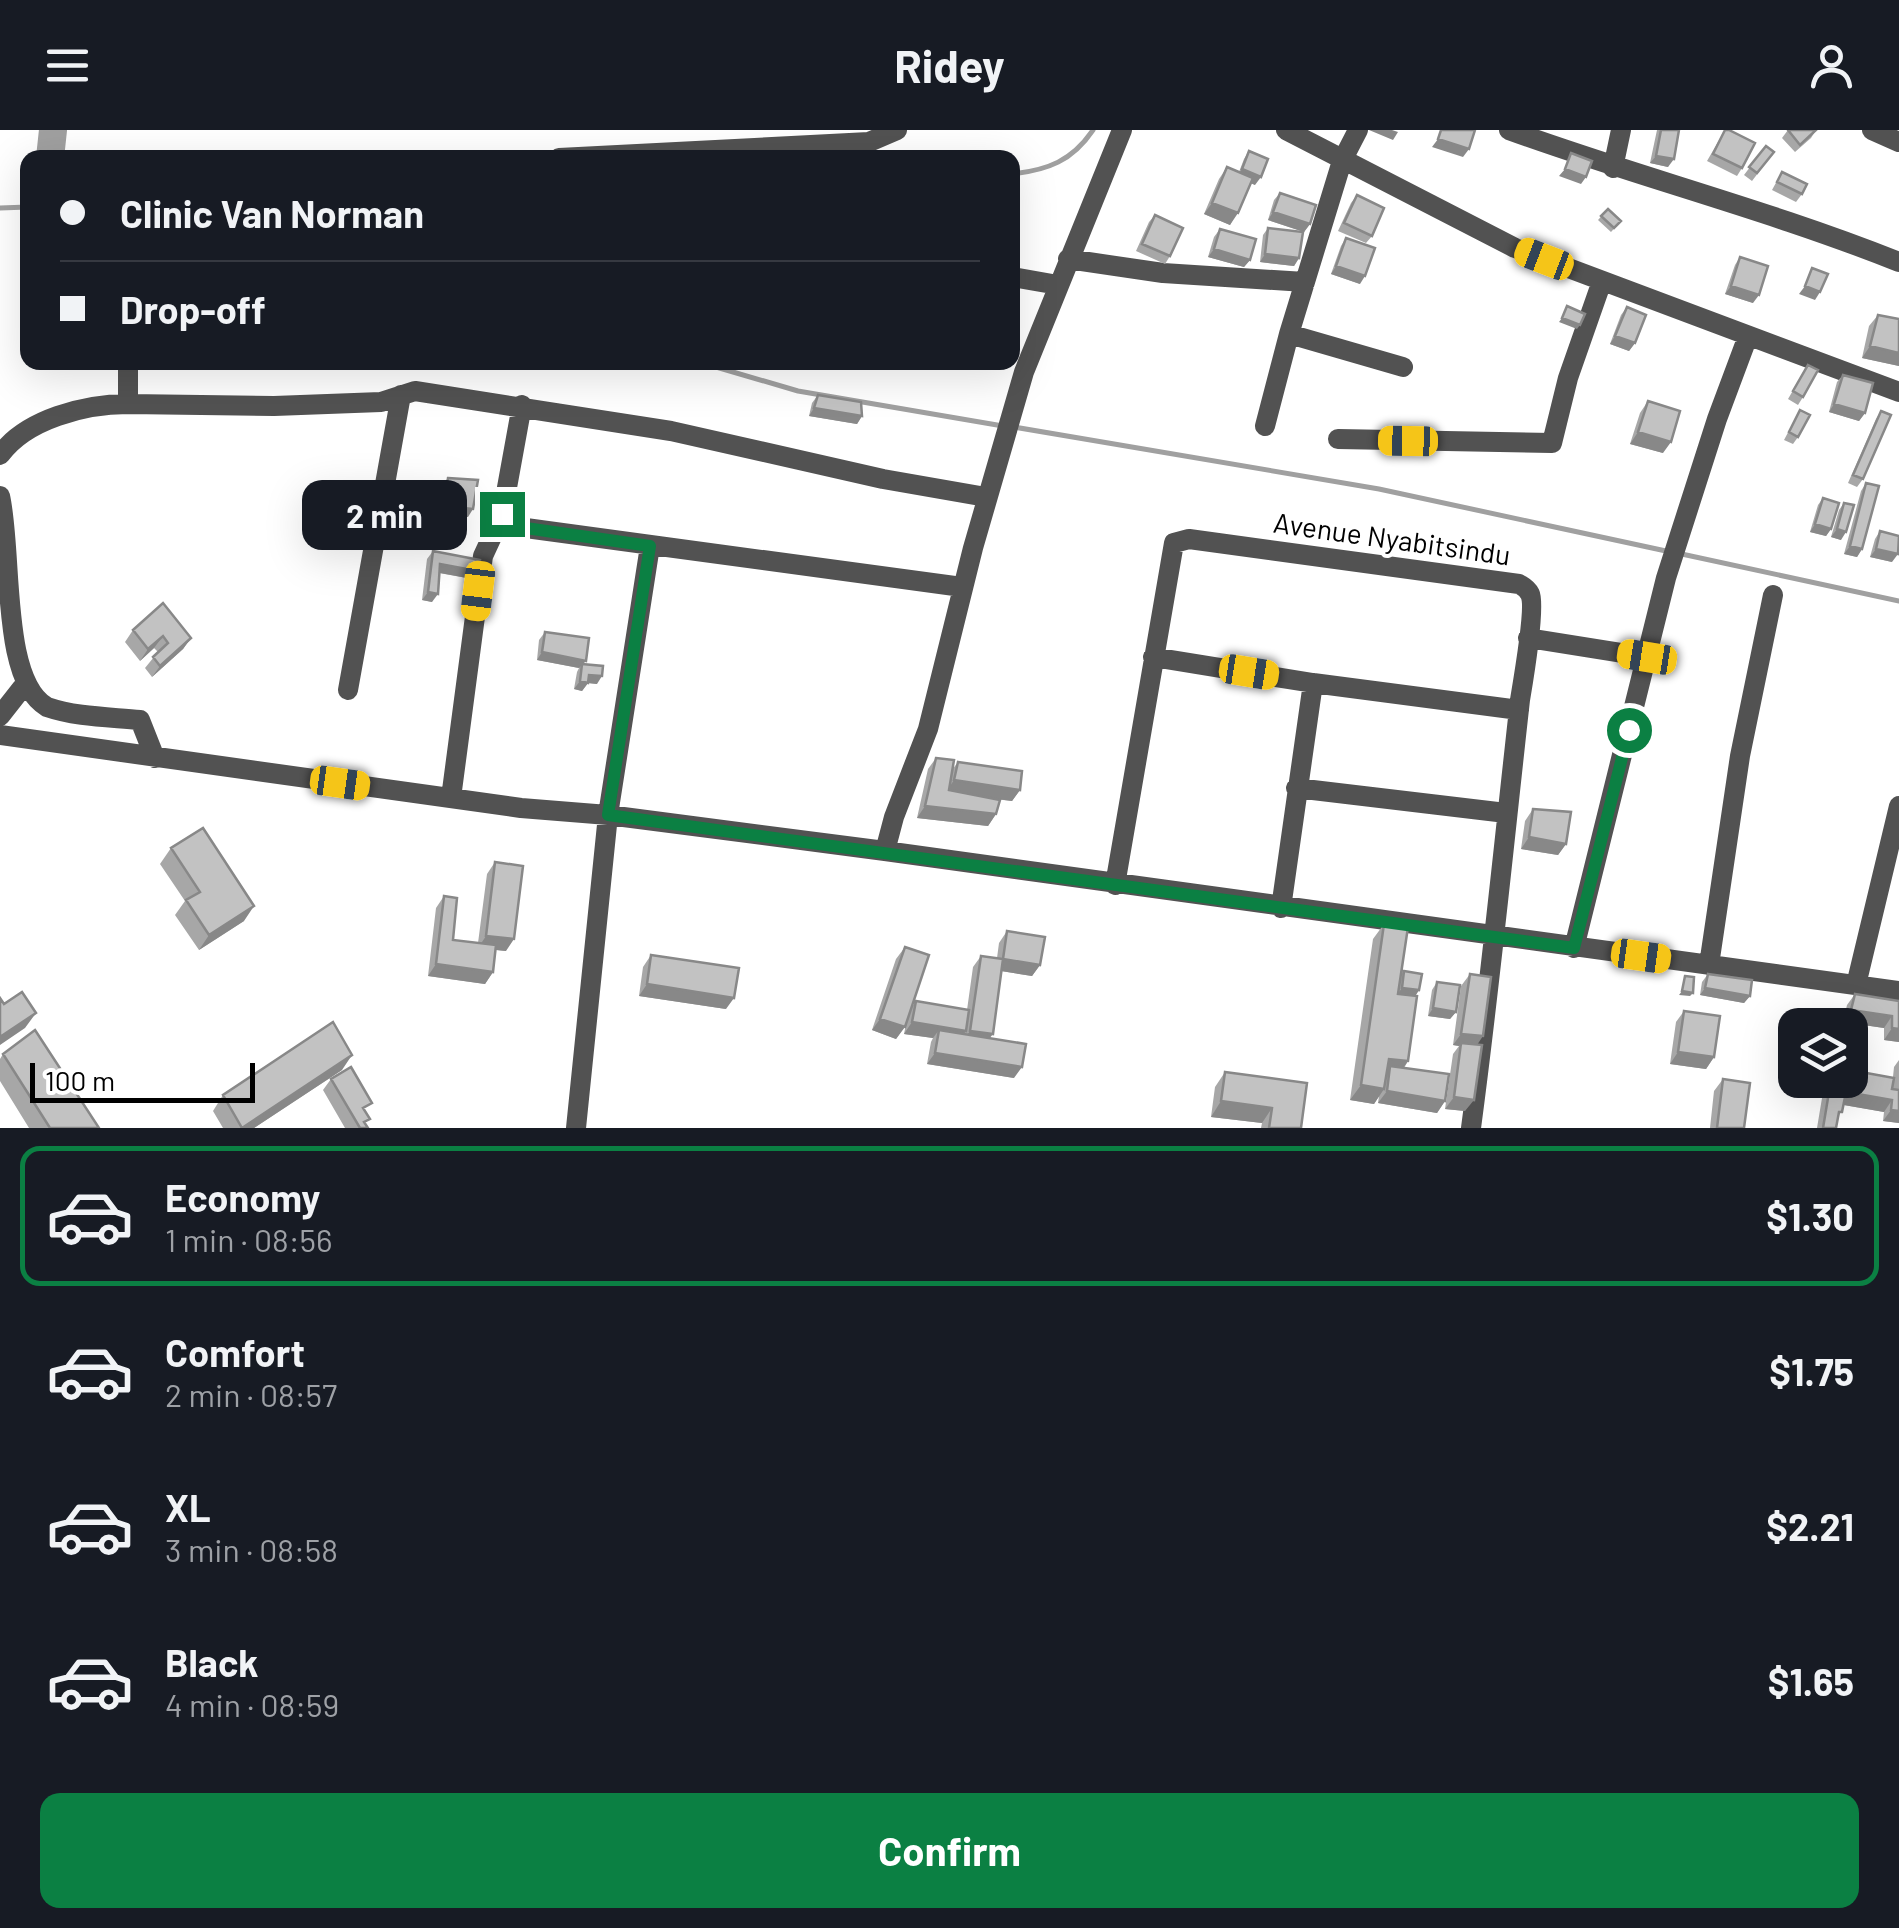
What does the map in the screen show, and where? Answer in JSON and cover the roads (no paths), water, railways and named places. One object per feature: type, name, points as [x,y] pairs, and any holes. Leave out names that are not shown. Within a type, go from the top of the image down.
[{"type":"street","points":[[714,150],[869,142],[897,130]]},
{"type":"street","points":[[885,852],[928,729],[962,587],[1011,416],[1068,259],[1122,130]]},
{"type":"street","points":[[1286,130],[1516,248],[1899,392]]},
{"type":"street","points":[[1265,426],[1342,161],[1358,130]]},
{"type":"street","points":[[1508,130],[1614,168],[1836,237],[1899,262]]},
{"type":"street","points":[[1614,168],[1621,130]]},
{"type":"street","points":[[1872,130],[1899,142]]},
{"type":"street","points":[[1068,259],[1163,273],[1304,282]]},
{"type":"street","points":[[1020,278],[1058,285]]},
{"type":"street","points":[[1338,439],[1552,443],[1568,378],[1602,281]]},
{"type":"street","points":[[1289,334],[1403,368]]},
{"type":"street","points":[[1574,948],[1666,578],[1748,336]]},
{"type":"street","points":[[128,370],[128,404]]},
{"type":"street","points":[[0,455],[10,440],[60,415],[110,404],[274,406],[381,402],[416,391],[670,431],[883,479],[986,497]]},
{"type":"street","points":[[348,690],[401,394]]},
{"type":"street","points":[[452,798],[483,556],[502,514],[522,406]]},
{"type":"street","points":[[0,496],[6,521],[2,620],[8,660],[22,688],[44,706],[140,720],[155,758]]},
{"type":"street","points":[[502,514],[512,526],[962,587]]},
{"type":"street","name":"Avenue Nyabitsindu","points":[[1116,886],[1171,548],[1180,539],[1519,584],[1528,589],[1532,598],[1528,638],[1472,1128]]},
{"type":"street","points":[[576,1128],[608,815],[650,546]]},
{"type":"street","points":[[1709,965],[1740,756],[1772,595]]},
{"type":"street","points":[[1528,638],[1647,657]]},
{"type":"street","points":[[1153,657],[1519,710]]},
{"type":"street","points":[[1281,908],[1313,683]]},
{"type":"street","points":[[0,716],[22,688]]},
{"type":"street","points":[[0,736],[1899,991]]},
{"type":"street","points":[[1296,788],[1506,813]]},
{"type":"street","points":[[1856,985],[1899,806]]},
{"type":"waterway","points":[[51,150],[53,130]]},
{"type":"waterway","points":[[1020,173],[1058,162],[1077,149],[1093,130]]},
{"type":"waterway","points":[[0,208],[20,207]]},
{"type":"waterway","points":[[726,370],[798,391],[1003,426]]},
{"type":"waterway","points":[[1014,427],[1379,489],[1666,551]]},
{"type":"waterway","points":[[1677,553],[1899,601]]}]
